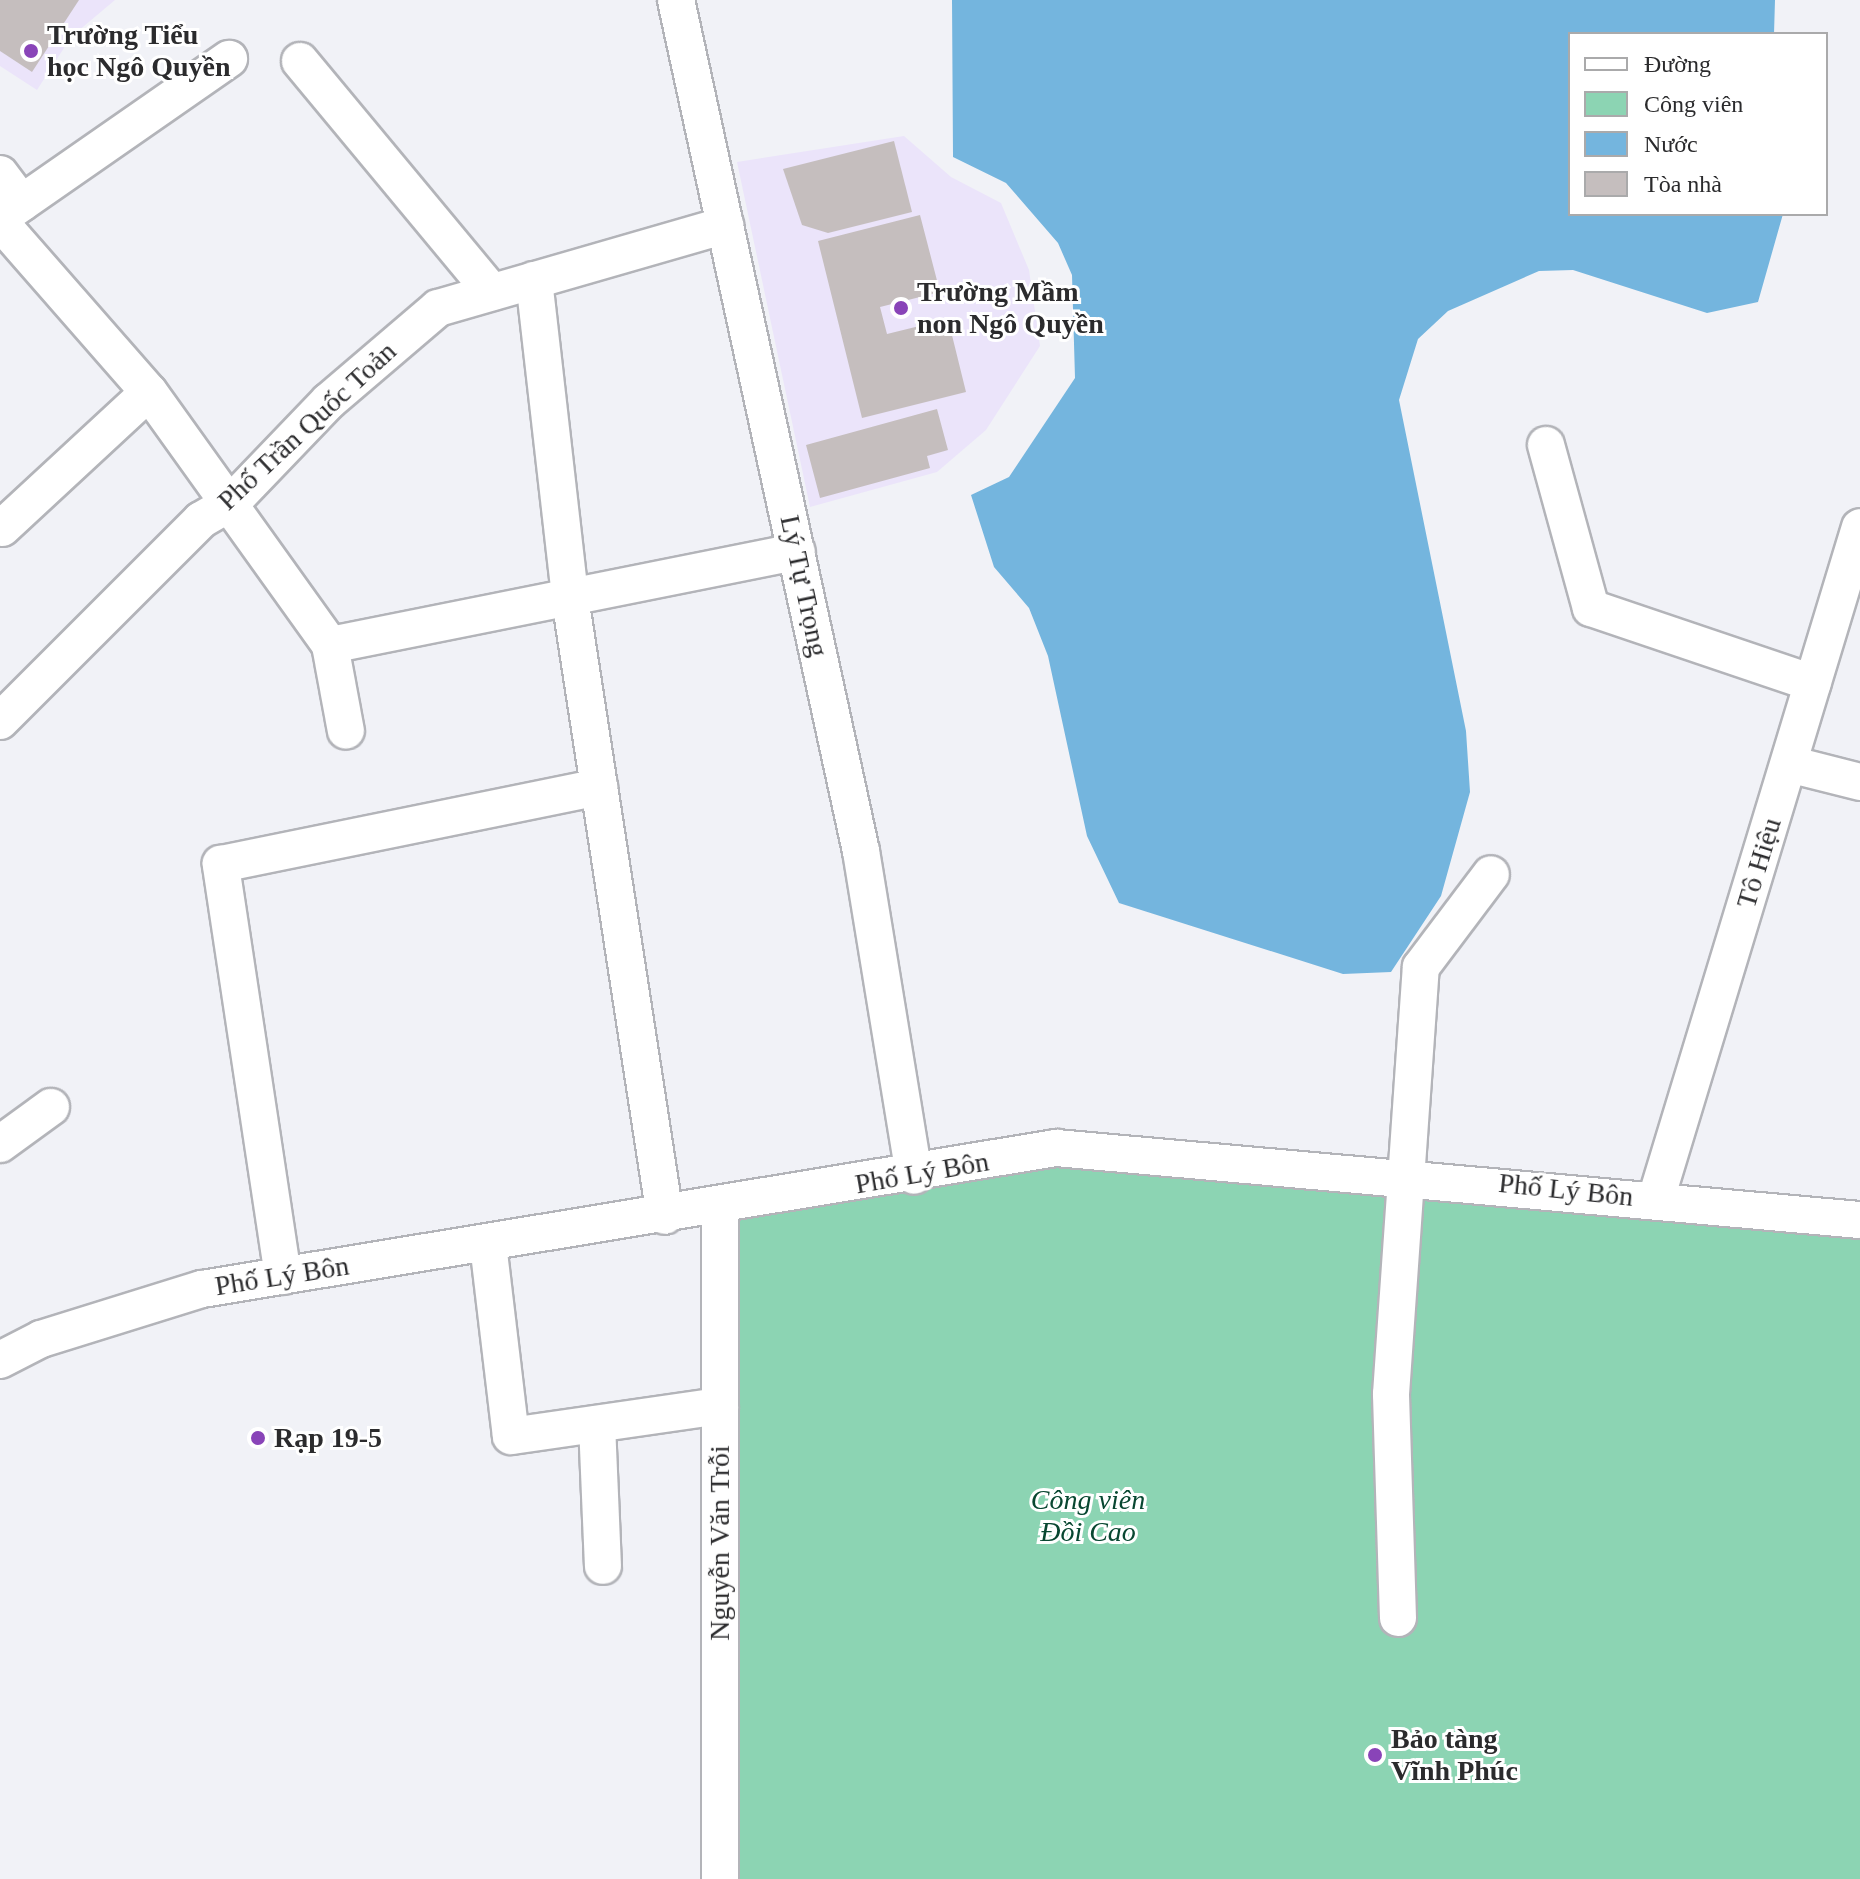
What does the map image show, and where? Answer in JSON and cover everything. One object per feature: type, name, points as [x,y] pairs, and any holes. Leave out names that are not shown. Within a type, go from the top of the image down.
[{"type":"street","name":"Lý Tự Trọng","points":[[676,0],[861,851],[914,1176]]},
{"type":"street","points":[[7,214],[229,59]]},
{"type":"street","points":[[300,61],[492,292]]},
{"type":"street","points":[[0,174],[7,214],[232,502],[330,645],[346,731]]},
{"type":"street","name":"Phố Trần Quốc Toản","points":[[0,721],[201,520],[232,502],[329,401],[438,308],[725,225]]},
{"type":"street","points":[[534,280],[570,598],[665,1216]]},
{"type":"street","points":[[2,528],[149,392]]},
{"type":"street","points":[[1546,445],[1591,608],[1813,683]]},
{"type":"street","name":"Tô Hiệu","points":[[1656,1199],[1860,527]]},
{"type":"street","points":[[330,645],[797,552]]},
{"type":"street","points":[[1789,764],[1860,782]]},
{"type":"street","points":[[283,1276],[221,864],[599,787]]},
{"type":"street","points":[[1398,1618],[1391,1394],[1410,1176],[1421,967],[1491,874]]},
{"type":"street","points":[[0,1144],[51,1107]]},
{"type":"street","name":"Phố Lý Bôn","points":[[0,1360],[41,1339],[202,1289],[914,1176],[1056,1148],[1410,1176],[1860,1220]]},
{"type":"street","name":"Nguyễn Văn Trỗi","points":[[720,1207],[720,1879]]},
{"type":"street","points":[[488,1244],[511,1436],[720,1406]]},
{"type":"street","points":[[597,1424],[603,1566]]},
{"type":"shaded area","name":"Trường Tiểu học Ngô Quyền","points":[[0,0],[115,0],[71,37],[37,90],[0,66]]},
{"type":"shaded area","name":"Trường Mầm non Ngô Quyền","points":[[904,136],[951,177],[1001,203],[1029,270],[1040,346],[986,430],[937,472],[810,507],[737,162]]},
{"type":"green space","name":"Công viên Đồi Cao","points":[[1056,1148],[1860,1222],[1860,1879],[721,1879],[720,1207]]},
{"type":"water","points":[[952,0],[1775,0],[1774,32],[1568,32],[1568,216],[1782,216],[1758,302],[1707,313],[1573,270],[1539,271],[1448,311],[1418,339],[1399,400],[1466,731],[1470,792],[1441,896],[1391,972],[1343,974],[1119,903],[1087,836],[1048,656],[1029,608],[994,567],[971,495],[1009,477],[1075,378],[1072,275],[1058,243],[1006,183],[953,157]]},
{"type":"building","name":"Trường Tiểu học Ngô Quyền","points":[[0,0],[79,0],[32,72],[0,51]]},
{"type":"building","points":[[894,141],[912,212],[828,233],[802,225],[783,169]]},
{"type":"building","points":[[920,215],[940,292],[880,307],[887,334],[948,319],[966,392],[862,418],[818,241]]},
{"type":"building","points":[[937,409],[948,450],[927,456],[930,468],[820,498],[806,445]]},
{"type":"place","name":"Trường Tiểu học Ngô Quyền","points":[[31,51]]},
{"type":"place","name":"Trường Mầm non Ngô Quyền","points":[[901,308]]},
{"type":"place","name":"Rạp 19-5","points":[[258,1438]]},
{"type":"place","name":"Bảo tàng Vĩnh Phúc","points":[[1375,1755]]}]
